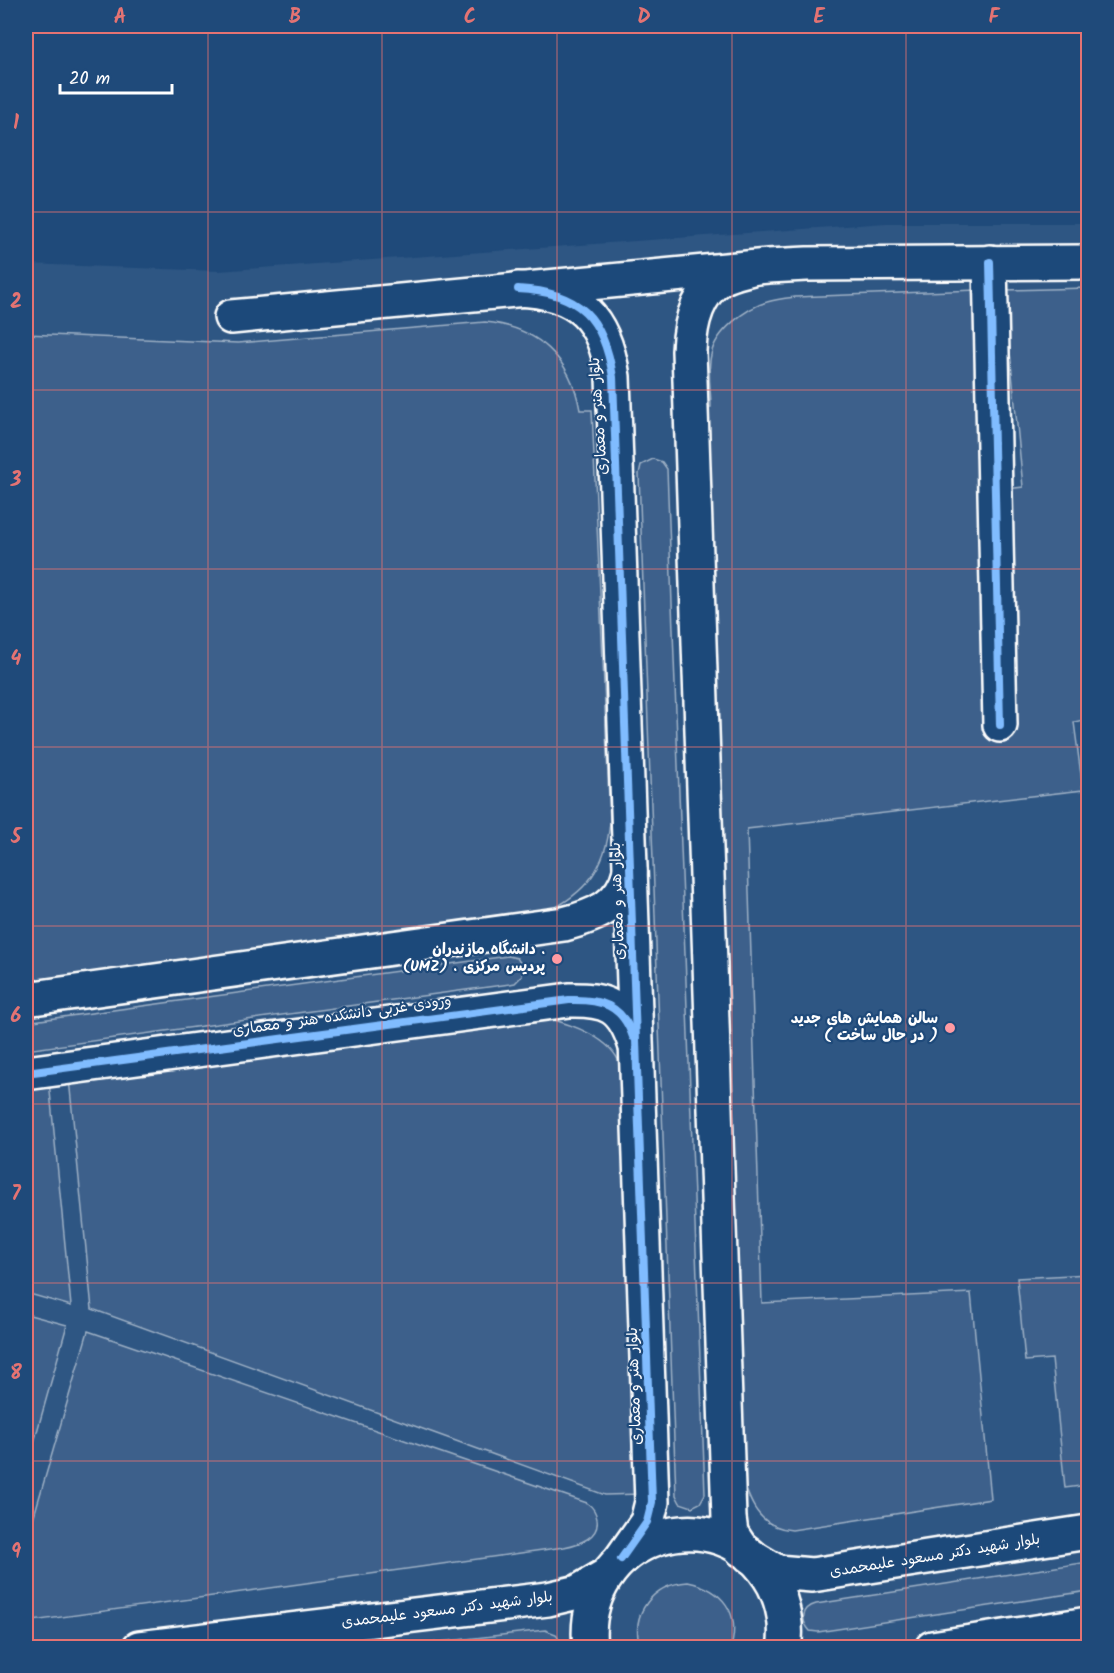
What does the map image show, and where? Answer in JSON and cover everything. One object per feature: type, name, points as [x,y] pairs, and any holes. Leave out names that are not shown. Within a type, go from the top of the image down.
[{"type":"street","points":[[990,262],[1000,725]]},
{"type":"street","points":[[231,317],[807,264],[1089,262]]},
{"type":"street","points":[[752,268],[720,279],[702,300],[692,323],[689,351],[729,1518],[733,1537],[765,1572],[781,1600],[785,1622],[784,1647]]},
{"type":"street","name":"بلوار هنر و معماری","points":[[518,289],[551,293],[574,303],[592,319],[609,353],[613,377],[652,1502],[647,1522],[596,1594],[590,1615],[590,1647]]},
{"type":"street","points":[[26,999],[564,924],[590,917],[613,903],[627,884],[630,872]]},
{"type":"street","name":"ورودی غربی دانشکده هنر و معماری","points":[[26,1073],[569,1000],[592,1000],[612,1006],[626,1021],[636,1049]]},
{"type":"street","name":"بلوار شهید دکتر مسعود علیمحمدی","points":[[139,1647],[558,1597],[578,1592],[648,1542],[680,1533],[712,1536],[732,1544],[777,1572],[813,1575],[1089,1532]]},
{"type":"street","points":[[932,1647],[1089,1624]]},
{"type":"shaded area","name":"دانشگاه مازندران . (UMZ) . پردیس مرکزی","points":[[886,223],[1088,223],[1088,1647],[26,1648],[26,264],[219,271]]},
{"type":"shaded area","points":[[1088,288],[1088,719],[1074,722],[1083,790],[747,829],[762,1303],[971,1293],[991,1499],[792,1530],[779,1528],[769,1523],[754,1508],[738,1465],[704,407],[711,407],[709,374],[711,355],[718,338],[741,315],[774,300],[795,297],[977,290],[982,680],[991,681],[1007,489],[1023,487],[1004,290]]},
{"type":"shaded area","points":[[485,322],[521,331],[536,338],[549,348],[569,375],[580,410],[592,410],[610,822],[604,853],[591,877],[572,897],[545,913],[26,985],[26,334],[238,343]]},
{"type":"shaded area","points":[[653,459],[662,462],[667,469],[705,1494],[700,1503],[692,1507],[680,1503],[676,1495],[639,474],[641,465]]},
{"type":"shaded area","points":[[508,956],[517,958],[523,967],[522,976],[515,983],[26,1050],[26,1022]]},
{"type":"shaded area","points":[[546,1018],[578,1028],[600,1040],[616,1055],[620,1065],[641,1494],[605,1495],[92,1309],[69,1079]]},
{"type":"shaded area","points":[[49,1081],[71,1306],[26,1293],[26,1084]]},
{"type":"shaded area","points":[[1088,1274],[1088,1485],[1065,1488],[1052,1359],[1025,1361],[1017,1278]]},
{"type":"shaded area","points":[[26,1314],[67,1325],[26,1471]]},
{"type":"shaded area","points":[[88,1331],[587,1503],[596,1514],[597,1526],[587,1539],[564,1547],[26,1622],[26,1543]]},
{"type":"shaded area","points":[[1088,1562],[1088,1591],[818,1632],[810,1631],[804,1619],[805,1611],[816,1604]]},
{"type":"shaded area","points":[[688,1582],[710,1590],[726,1604],[733,1623],[731,1647],[640,1647],[638,1623],[647,1602],[664,1588]]},
{"type":"shaded area","points":[[545,1630],[556,1634],[560,1642],[559,1647],[395,1647]]},
{"type":"shaded area","points":[[1088,1637],[1088,1647],[1018,1647]]},
{"type":"cycle path","points":[[990,262],[1000,725]]},
{"type":"cycle path","points":[[518,289],[540,291],[558,296],[585,312],[603,339],[613,377],[652,1502],[647,1522],[621,1559]]},
{"type":"cycle path","points":[[26,1073],[569,1000],[591,1001],[608,1006],[623,1017],[633,1037]]},
{"type":"place","name":"دانشگاه مازندران . (UMZ) . پردیس مرکزی","points":[[557,959]]},
{"type":"place","name":"سالن همایش های جدید ( در حال ساخت )","points":[[950,1028]]}]
